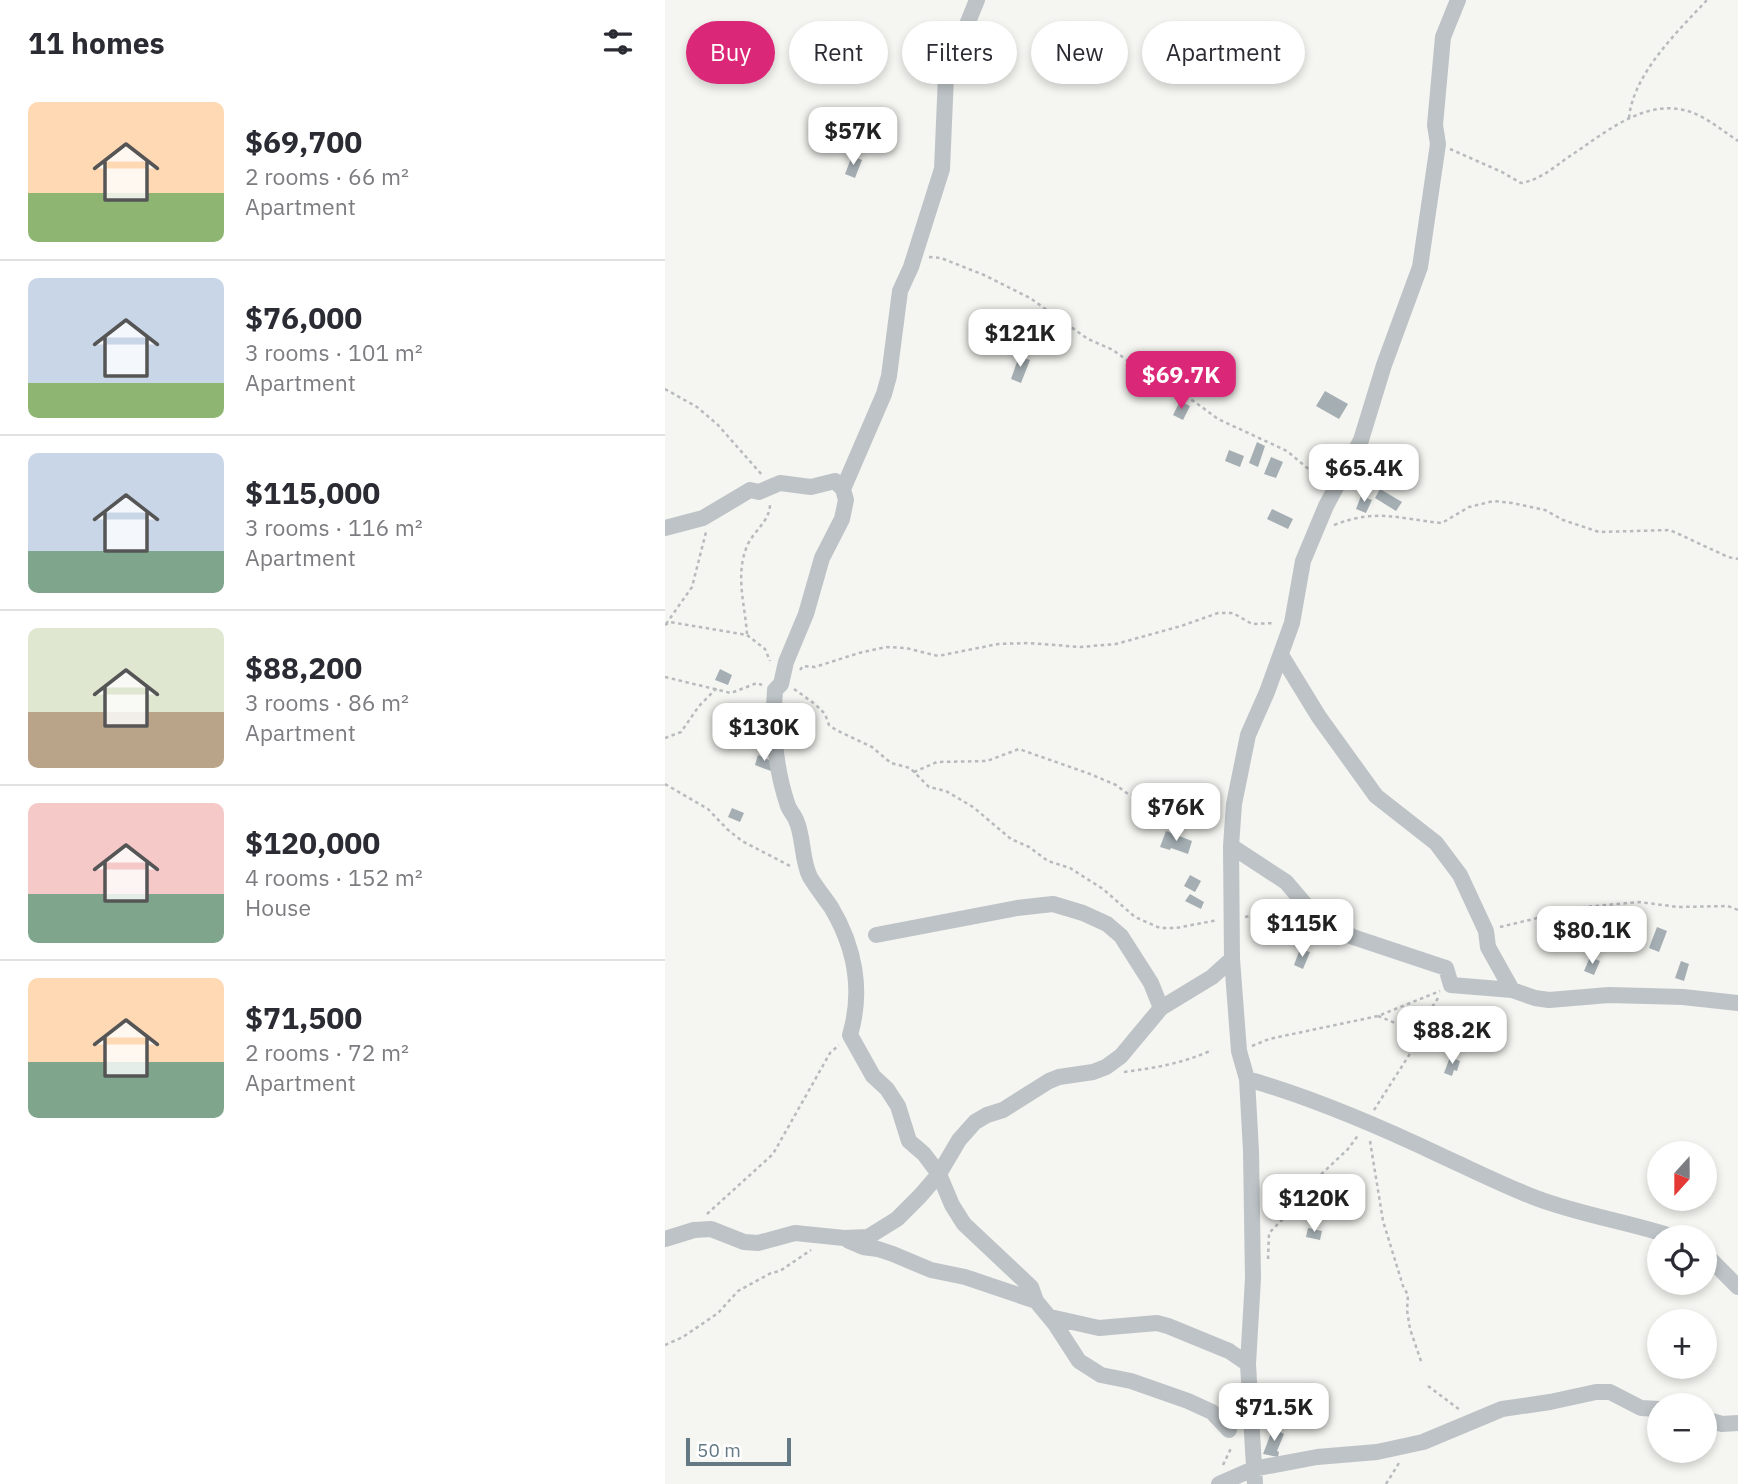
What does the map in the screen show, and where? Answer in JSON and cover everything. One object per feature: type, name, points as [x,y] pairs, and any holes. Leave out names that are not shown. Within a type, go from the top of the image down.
[{"type":"street","points":[[843,489],[884,394],[889,376],[900,292],[911,267],[942,169],[946,76],[955,48],[977,0]]},
{"type":"street","points":[[1254,1476],[1248,1364],[1253,1278],[1247,1079],[1239,1051],[1232,959],[1232,818],[1248,735],[1292,623],[1303,561],[1361,440],[1384,365],[1420,267],[1438,144],[1435,124],[1443,37],[1458,0]]},
{"type":"street","points":[[665,528],[703,518],[750,491],[759,492],[780,482],[811,486],[835,481],[843,489],[846,500],[842,519],[823,558],[806,614],[786,662],[773,718],[779,771],[789,808],[797,821],[809,875],[833,910],[851,955],[858,992],[850,1035],[873,1076],[887,1089],[898,1106],[909,1141],[924,1154],[939,1174],[952,1205],[964,1224],[1031,1287],[1036,1301],[1050,1317],[1079,1362],[1101,1375],[1131,1381],[1188,1401],[1212,1412],[1229,1430]]},
{"type":"street","points":[[1281,654],[1319,717],[1376,796],[1436,843],[1460,875],[1486,931],[1488,947],[1512,990]]},
{"type":"street","points":[[1231,846],[1286,882],[1309,909],[1324,921],[1352,936],[1446,968],[1451,985],[1512,990],[1549,1000],[1609,995],[1683,996],[1738,1003]]},
{"type":"street","points":[[876,935],[1017,908],[1053,904],[1107,924],[1121,936],[1151,983],[1161,1009]]},
{"type":"street","points":[[665,1239],[694,1230],[711,1229],[744,1242],[758,1243],[795,1233],[844,1238],[868,1237],[897,1219],[939,1174],[959,1140],[975,1122],[1003,1110],[1049,1081],[1106,1067],[1121,1056],[1161,1009],[1212,977],[1232,959]]},
{"type":"street","points":[[1247,1079],[1282,1089],[1367,1124],[1534,1198],[1647,1229]]},
{"type":"street","points":[[844,1238],[863,1247],[894,1254],[931,1270],[965,1277],[1036,1301]]},
{"type":"street","points":[[1717,1266],[1738,1287]]},
{"type":"street","points":[[1050,1317],[1099,1328],[1157,1323],[1229,1351],[1248,1364]]},
{"type":"street","points":[[1219,1484],[1317,1457],[1377,1452],[1423,1442],[1502,1409],[1604,1391],[1647,1408]]},
{"type":"street","points":[[1717,1423],[1738,1423]]},
{"type":"path","points":[[1629,118],[1630,104],[1636,89],[1670,40],[1707,0]]},
{"type":"path","points":[[1438,144],[1521,183],[1535,180],[1601,134],[1629,118],[1653,109],[1677,109],[1703,118],[1738,141]]},
{"type":"path","points":[[911,267],[928,257],[941,258],[1002,283],[1052,313],[1088,339],[1113,351],[1195,402],[1218,419],[1287,450],[1335,490]]},
{"type":"path","points":[[665,389],[697,407],[726,433],[762,473],[764,478],[759,492]]},
{"type":"path","points":[[747,635],[740,581],[747,547],[765,521],[770,508],[767,490],[759,492]]},
{"type":"path","points":[[1315,532],[1352,518],[1387,514],[1442,523],[1469,507],[1494,501],[1545,510],[1563,520],[1599,532],[1670,530],[1738,559]]},
{"type":"path","points":[[665,625],[692,587],[706,536],[708,520],[703,518]]},
{"type":"path","points":[[781,685],[803,666],[815,667],[886,647],[906,648],[938,656],[998,644],[1029,643],[1080,647],[1116,644],[1181,626],[1218,612],[1233,613],[1252,624],[1292,623]]},
{"type":"path","points":[[665,625],[670,622],[747,635],[765,649],[770,661]]},
{"type":"path","points":[[665,677],[731,693],[757,683],[781,685],[800,694],[815,704],[836,730],[872,747],[891,763],[910,768],[929,787],[946,791],[973,807],[1011,839],[1029,847],[1048,861],[1070,868],[1103,889],[1135,917],[1160,928],[1176,928],[1269,912],[1305,923]]},
{"type":"path","points":[[665,738],[681,732],[699,706],[717,688]]},
{"type":"path","points":[[914,772],[937,762],[987,761],[1019,749],[1090,774],[1116,785],[1128,794],[1185,803],[1232,818]]},
{"type":"path","points":[[665,784],[708,809],[742,841],[809,875]]},
{"type":"path","points":[[1486,931],[1584,907],[1639,902],[1678,906],[1728,906],[1738,910]]},
{"type":"path","points":[[1239,1051],[1269,1039],[1378,1016],[1443,990],[1425,1018],[1413,1049],[1367,1124],[1348,1149],[1295,1199],[1283,1219],[1269,1233],[1268,1263]]},
{"type":"path","points":[[1378,1016],[1420,1033]]},
{"type":"path","points":[[694,1230],[716,1205],[773,1153],[830,1054],[850,1035]]},
{"type":"path","points":[[1121,1072],[1162,1067],[1212,1050]]},
{"type":"path","points":[[1367,1124],[1383,1221],[1408,1295],[1408,1320],[1422,1364]]},
{"type":"path","points":[[665,1345],[683,1337],[718,1313],[739,1291],[771,1273],[781,1271],[807,1252],[819,1247]]},
{"type":"path","points":[[1428,1386],[1449,1404],[1475,1419]]},
{"type":"building","points":[[852,156],[862,160],[855,178],[845,174]]},
{"type":"building","points":[[1019,356],[1030,360],[1021,383],[1011,379]]},
{"type":"building","points":[[1325,391],[1348,404],[1339,419],[1316,406]]},
{"type":"building","points":[[1180,401],[1190,406],[1183,420],[1173,415]]},
{"type":"building","points":[[1257,442],[1265,446],[1258,467],[1249,463]]},
{"type":"building","points":[[1229,450],[1244,456],[1240,467],[1225,461]]},
{"type":"building","points":[[1271,457],[1283,462],[1276,478],[1264,474]]},
{"type":"building","points":[[1380,489],[1402,502],[1396,511],[1375,498]]},
{"type":"building","points":[[1361,496],[1372,500],[1366,513],[1356,509]]},
{"type":"building","points":[[1272,509],[1293,519],[1288,529],[1267,519]]},
{"type":"building","points":[[720,669],[732,675],[728,685],[715,680]]},
{"type":"building","points":[[758,755],[774,762],[771,771],[755,765]]},
{"type":"building","points":[[732,808],[744,813],[740,822],[728,817]]},
{"type":"building","points":[[1166,831],[1192,841],[1188,854],[1160,847]]},
{"type":"building","points":[[1190,875],[1201,881],[1195,892],[1184,886]]},
{"type":"building","points":[[1190,894],[1204,902],[1201,909],[1185,901]]},
{"type":"building","points":[[1657,927],[1667,931],[1659,952],[1649,948]]},
{"type":"building","points":[[1300,949],[1310,952],[1303,969],[1294,965]]},
{"type":"building","points":[[1590,957],[1600,961],[1594,975],[1584,971]]},
{"type":"building","points":[[1681,961],[1689,964],[1684,981],[1675,978]]},
{"type":"building","points":[[1450,1057],[1460,1061],[1452,1076],[1444,1073]]},
{"type":"building","points":[[1308,1228],[1322,1231],[1320,1240],[1306,1237]]},
{"type":"building","points":[[1273,1428],[1284,1434],[1277,1451],[1278,1457],[1263,1454]]}]
